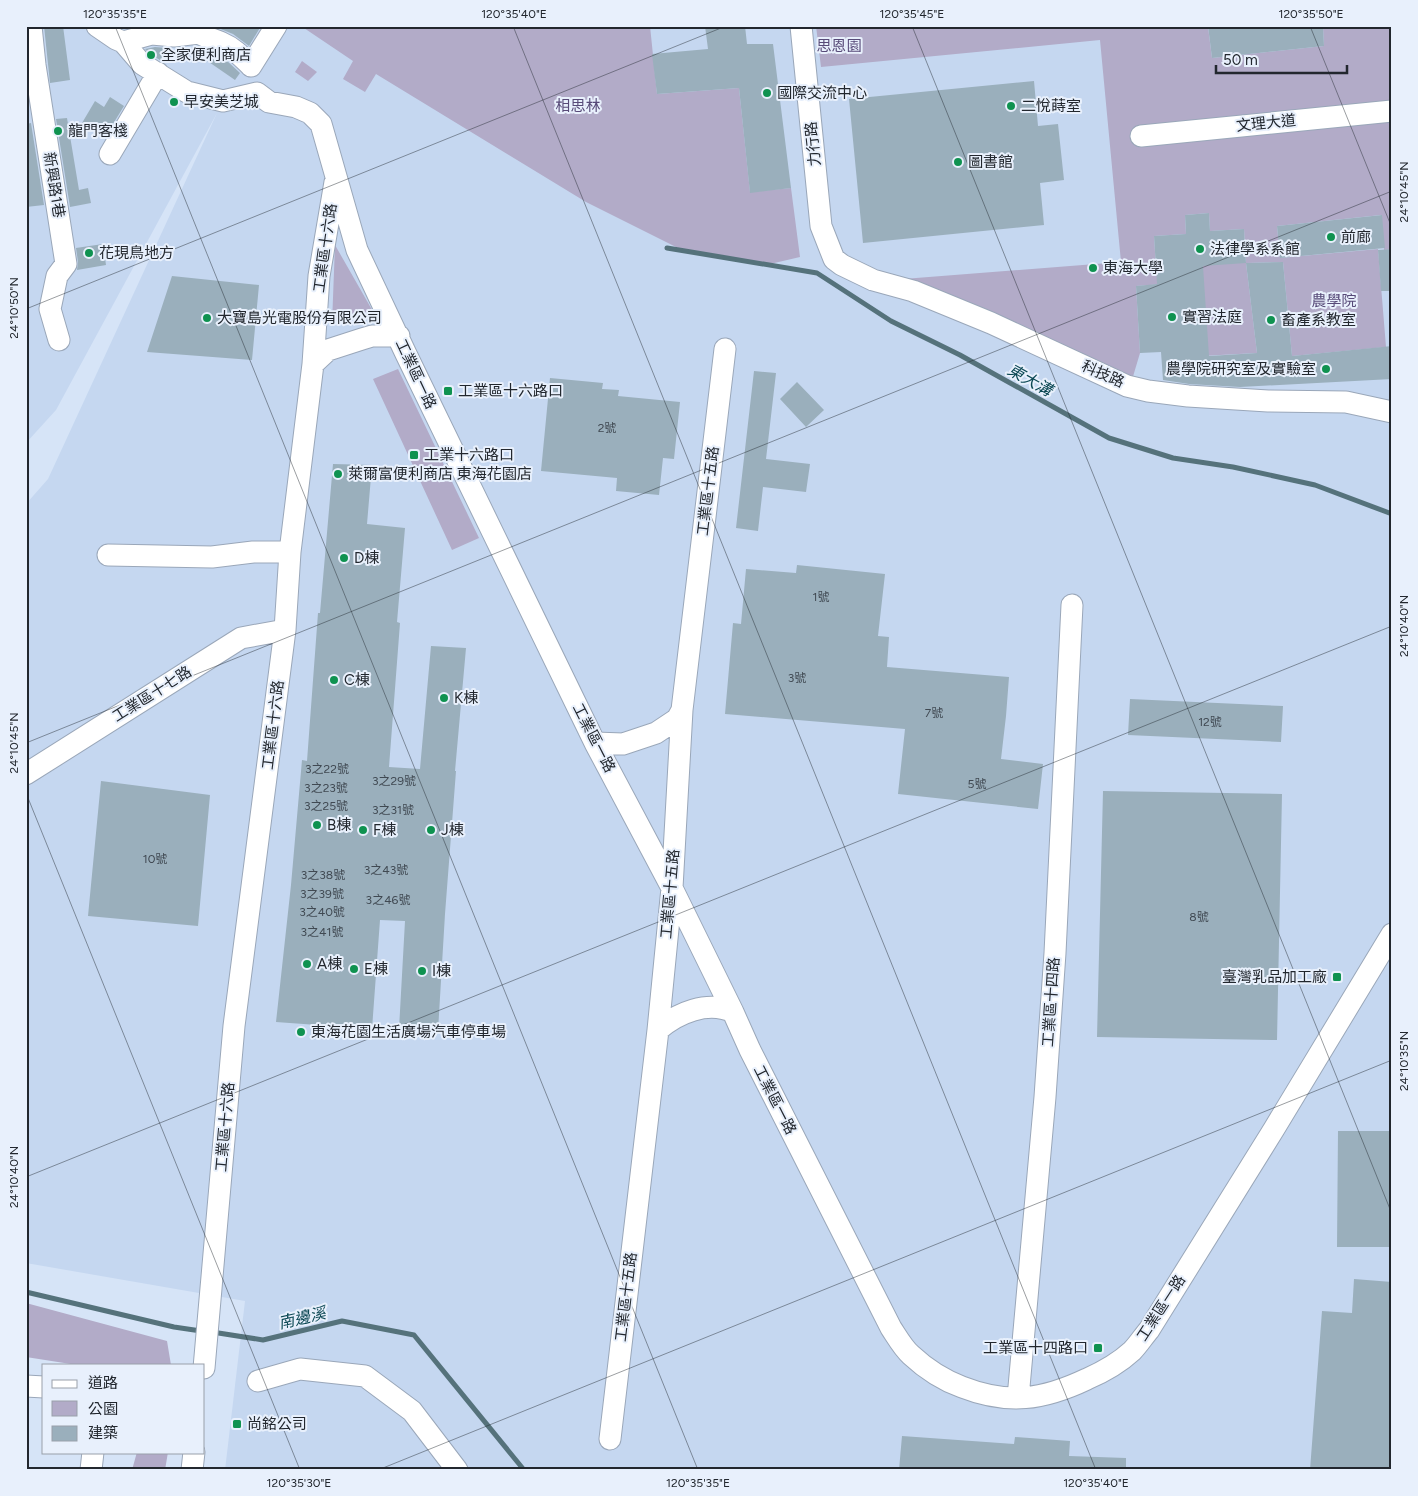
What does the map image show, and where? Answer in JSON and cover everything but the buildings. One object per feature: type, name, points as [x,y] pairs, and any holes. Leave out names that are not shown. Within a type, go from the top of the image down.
[{"type":"street","name":"新興路1巷","points":[[31,26],[35,66],[66,264],[57,276],[50,309],[59,340]]},
{"type":"street","points":[[97,26],[123,42],[142,64],[187,92],[223,101],[257,94],[250,66],[231,47],[204,37],[199,33],[174,36],[152,34],[123,42]]},
{"type":"street","points":[[250,66],[276,26]]},
{"type":"street","name":"力行路","points":[[800,26],[821,226],[834,259]]},
{"type":"street","points":[[110,154],[158,73]]},
{"type":"street","name":"工業區一路","points":[[257,94],[269,102],[296,107],[310,114],[321,124],[357,250],[414,372],[595,743],[672,888],[734,1012],[750,1050],[891,1328],[909,1354],[932,1373],[982,1395],[1018,1398],[1041,1396],[1074,1386],[1098,1374],[1133,1350],[1149,1330],[1392,934]]},
{"type":"street","name":"文理大道","points":[[1141,136],[1392,111]]},
{"type":"street","name":"工業區十六路","points":[[204,1364],[234,1026],[285,630],[290,552],[313,364],[319,276],[336,177]]},
{"type":"street","name":"科技路","points":[[834,259],[873,280],[913,291],[1127,386],[1148,391],[1188,396],[1268,401],[1346,402],[1392,412]]},
{"type":"street","points":[[313,364],[328,350],[362,338],[398,336]]},
{"type":"street","name":"工業區十五路","points":[[610,1439],[658,1030],[672,888],[682,710],[725,349]]},
{"type":"street","points":[[108,555],[212,557],[253,552],[290,552]]},
{"type":"street","name":"工業區十四路","points":[[1018,1398],[1045,1096],[1055,953],[1072,605]]},
{"type":"street","name":"工業區十七路","points":[[26,774],[241,638],[285,630]]},
{"type":"street","points":[[595,743],[624,744],[656,732],[677,719],[682,710]]},
{"type":"street","points":[[658,1030],[678,1015],[689,1011],[726,1008],[734,1012]]},
{"type":"street","points":[[258,1381],[300,1369],[365,1376],[412,1411],[457,1470]]},
{"type":"street","points":[[26,1386],[42,1387]]},
{"type":"street","points":[[91,1470],[93,1454]]},
{"type":"street","points":[[192,1470],[194,1454]]},
{"type":"shaded area","points":[[26,26],[1392,26],[1392,1470],[225,1470],[245,1301],[26,1263],[26,504],[48,479],[217,113],[56,410],[26,443]]},
{"type":"green space","name":"相思林","points":[[301,26],[650,26],[657,94],[739,88],[750,192],[791,188],[800,257],[770,264],[688,253],[586,202],[376,74],[365,92],[343,79],[353,61]]},
{"type":"green space","points":[[816,26],[1190,26],[1190,29],[1208,27],[1212,58],[1324,46],[1323,26],[1392,26],[1392,249],[1384,250],[1381,215],[1277,226],[1280,258],[1378,249],[1386,347],[1292,356],[1283,262],[1246,263],[1257,353],[1202,356],[1204,281],[1136,286],[1140,353],[1129,390],[865,282],[1121,262],[1100,40],[821,67]],"holes":[[[1209,213],[1210,231],[1244,229],[1246,262],[1156,268],[1154,236],[1186,234],[1185,215]]]},
{"type":"green space","points":[[302,61],[317,72],[308,81],[295,72]]},
{"type":"green space","points":[[335,245],[375,315],[358,312],[332,324]]},
{"type":"green space","points":[[398,369],[479,538],[452,550],[373,379]]},
{"type":"green space","points":[[26,1303],[167,1341],[171,1364],[71,1364],[26,1357]]},
{"type":"green space","points":[[136,1454],[168,1454],[165,1470],[132,1470]]},
{"type":"waterway","name":"東大溝","points":[[667,248],[817,273],[891,321],[960,355],[1109,438],[1173,458],[1233,467],[1315,485],[1392,514]]},
{"type":"waterway","name":"南邊溪","points":[[26,1292],[174,1327],[201,1331]]},
{"type":"waterway","name":"南邊溪","points":[[212,1332],[263,1340],[342,1321],[414,1335],[524,1470]]},
{"type":"place","name":"全家便利商店","points":[[151,55]]},
{"type":"place","name":"國際交流中心","points":[[767,93]]},
{"type":"place","name":"早安美芝城","points":[[174,102]]},
{"type":"place","name":"二悅蒔室","points":[[1011,106]]},
{"type":"place","name":"龍門客棧","points":[[58,131]]},
{"type":"place","name":"圖書館","points":[[958,162]]},
{"type":"place","name":"前廊","points":[[1331,237]]},
{"type":"place","name":"法律學系系館","points":[[1200,249]]},
{"type":"place","name":"花現鳥地方","points":[[89,253]]},
{"type":"place","name":"東海大學","points":[[1093,268]]},
{"type":"place","name":"實習法庭","points":[[1172,317]]},
{"type":"place","name":"大寶島光電股份有限公司","points":[[207,318]]},
{"type":"place","name":"畜產系教室","points":[[1271,320]]},
{"type":"place","name":"農學院研究室及實驗室","points":[[1326,369]]},
{"type":"place","name":"工業區十六路口","points":[[448,391]]},
{"type":"place","name":"工業十六路口","points":[[414,455]]},
{"type":"place","name":"萊爾富便利商店 東海花園店","points":[[338,474]]},
{"type":"place","name":"D棟","points":[[344,558]]},
{"type":"place","name":"C棟","points":[[334,680]]},
{"type":"place","name":"K棟","points":[[444,698]]},
{"type":"place","name":"B棟","points":[[317,825]]},
{"type":"place","name":"F棟","points":[[363,830]]},
{"type":"place","name":"J棟","points":[[431,830]]},
{"type":"place","name":"A棟","points":[[307,964]]},
{"type":"place","name":"E棟","points":[[354,969]]},
{"type":"place","name":"I棟","points":[[422,971]]},
{"type":"place","name":"臺灣乳品加工廠","points":[[1337,977]]},
{"type":"place","name":"東海花園生活廣場汽車停車場","points":[[301,1032]]},
{"type":"place","name":"工業區十四路口","points":[[1098,1348]]},
{"type":"place","name":"尚銘公司","points":[[237,1424]]},
{"type":"park label","name":"思恩園","points":[[839,46]]},
{"type":"park label","name":"農學院","points":[[1334,301]]}]
